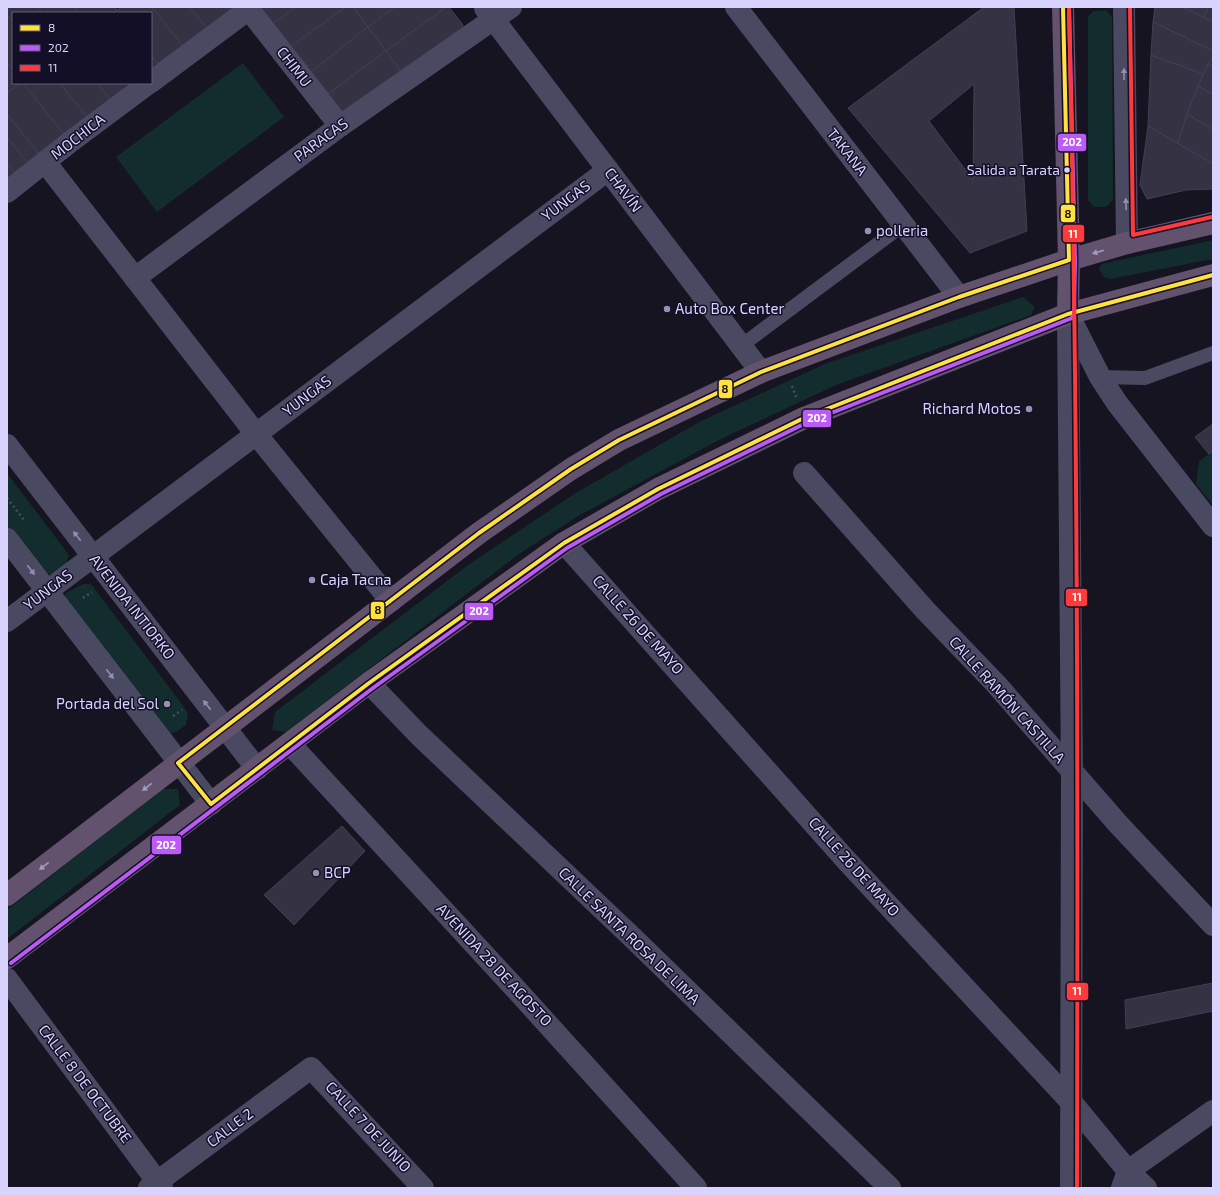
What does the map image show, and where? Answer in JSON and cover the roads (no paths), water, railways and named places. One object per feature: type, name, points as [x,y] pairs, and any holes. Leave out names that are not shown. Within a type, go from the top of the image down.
[{"type":"highway","points":[[1063,7],[1069,260],[1068,314]]},
{"type":"highway","points":[[7,895],[224,727],[479,533],[571,469],[619,440],[761,372],[959,297],[1069,260],[1127,243],[1213,223]]},
{"type":"highway","points":[[7,958],[369,683],[564,542],[658,489],[804,418],[1068,314],[1213,275]]},
{"type":"street","name":"TAKANA","points":[[736,7],[959,297]]},
{"type":"street","points":[[1124,7],[1127,243]]},
{"type":"street","name":"MOCHICA","points":[[152,80],[248,8]]},
{"type":"street","name":"CHIMU","points":[[248,8],[340,126]]},
{"type":"street","name":"PARACAS","points":[[135,278],[497,11]]},
{"type":"street","name":"CHAVÍN","points":[[497,11],[608,170],[761,372]]},
{"type":"street","name":"MOCHICA","points":[[7,192],[147,84]]},
{"type":"street","points":[[46,162],[256,434],[391,601]]},
{"type":"street","name":"YUNGAS","points":[[7,621],[608,170]]},
{"type":"street","points":[[1068,314],[1100,377],[1117,403],[1213,526]]},
{"type":"street","points":[[1068,314],[1072,773],[1071,1188]]},
{"type":"street","name":"AVENIDA INTIORKO","points":[[7,445],[257,769]]},
{"type":"street","name":"CALLE RAMÓN CASTILLA","points":[[804,473],[925,610],[996,684],[1072,773],[1213,925]]},
{"type":"street","points":[[7,539],[211,804]]},
{"type":"street","name":"CALLE 26 DE MAYO","points":[[564,542],[846,860],[1072,1104],[1125,1179],[1146,1188]]},
{"type":"street","name":"CALLE SANTA ROSA DE LIMA","points":[[369,683],[419,735],[628,934],[890,1188]]},
{"type":"street","name":"AVENIDA 28 DE AGOSTO","points":[[290,744],[513,986],[696,1188]]},
{"type":"street","name":"CALLE 8 DE OCTUBRE","points":[[7,979],[156,1186]]},
{"type":"street","name":"CALLE 2","points":[[156,1186],[311,1068]]},
{"type":"street","name":"CALLE 7 DE JUNIO","points":[[311,1068],[423,1188]]},
{"type":"street","points":[[1125,1179],[1213,1111]]},
{"type":"lane","points":[[741,346],[904,225]]},
{"type":"lane","points":[[1100,377],[1145,378],[1213,353]]},
{"type":"place","name":"Salida a Tarata","points":[[1067,170]]},
{"type":"place","name":"polleria","points":[[868,231]]},
{"type":"place","name":"Auto Box Center","points":[[667,309]]},
{"type":"place","name":"Richard Motos","points":[[1029,409]]},
{"type":"place","name":"Caja Tacna","points":[[312,580]]},
{"type":"place","name":"Portada del Sol","points":[[167,704]]},
{"type":"place","name":"BCP","points":[[316,873]]}]
